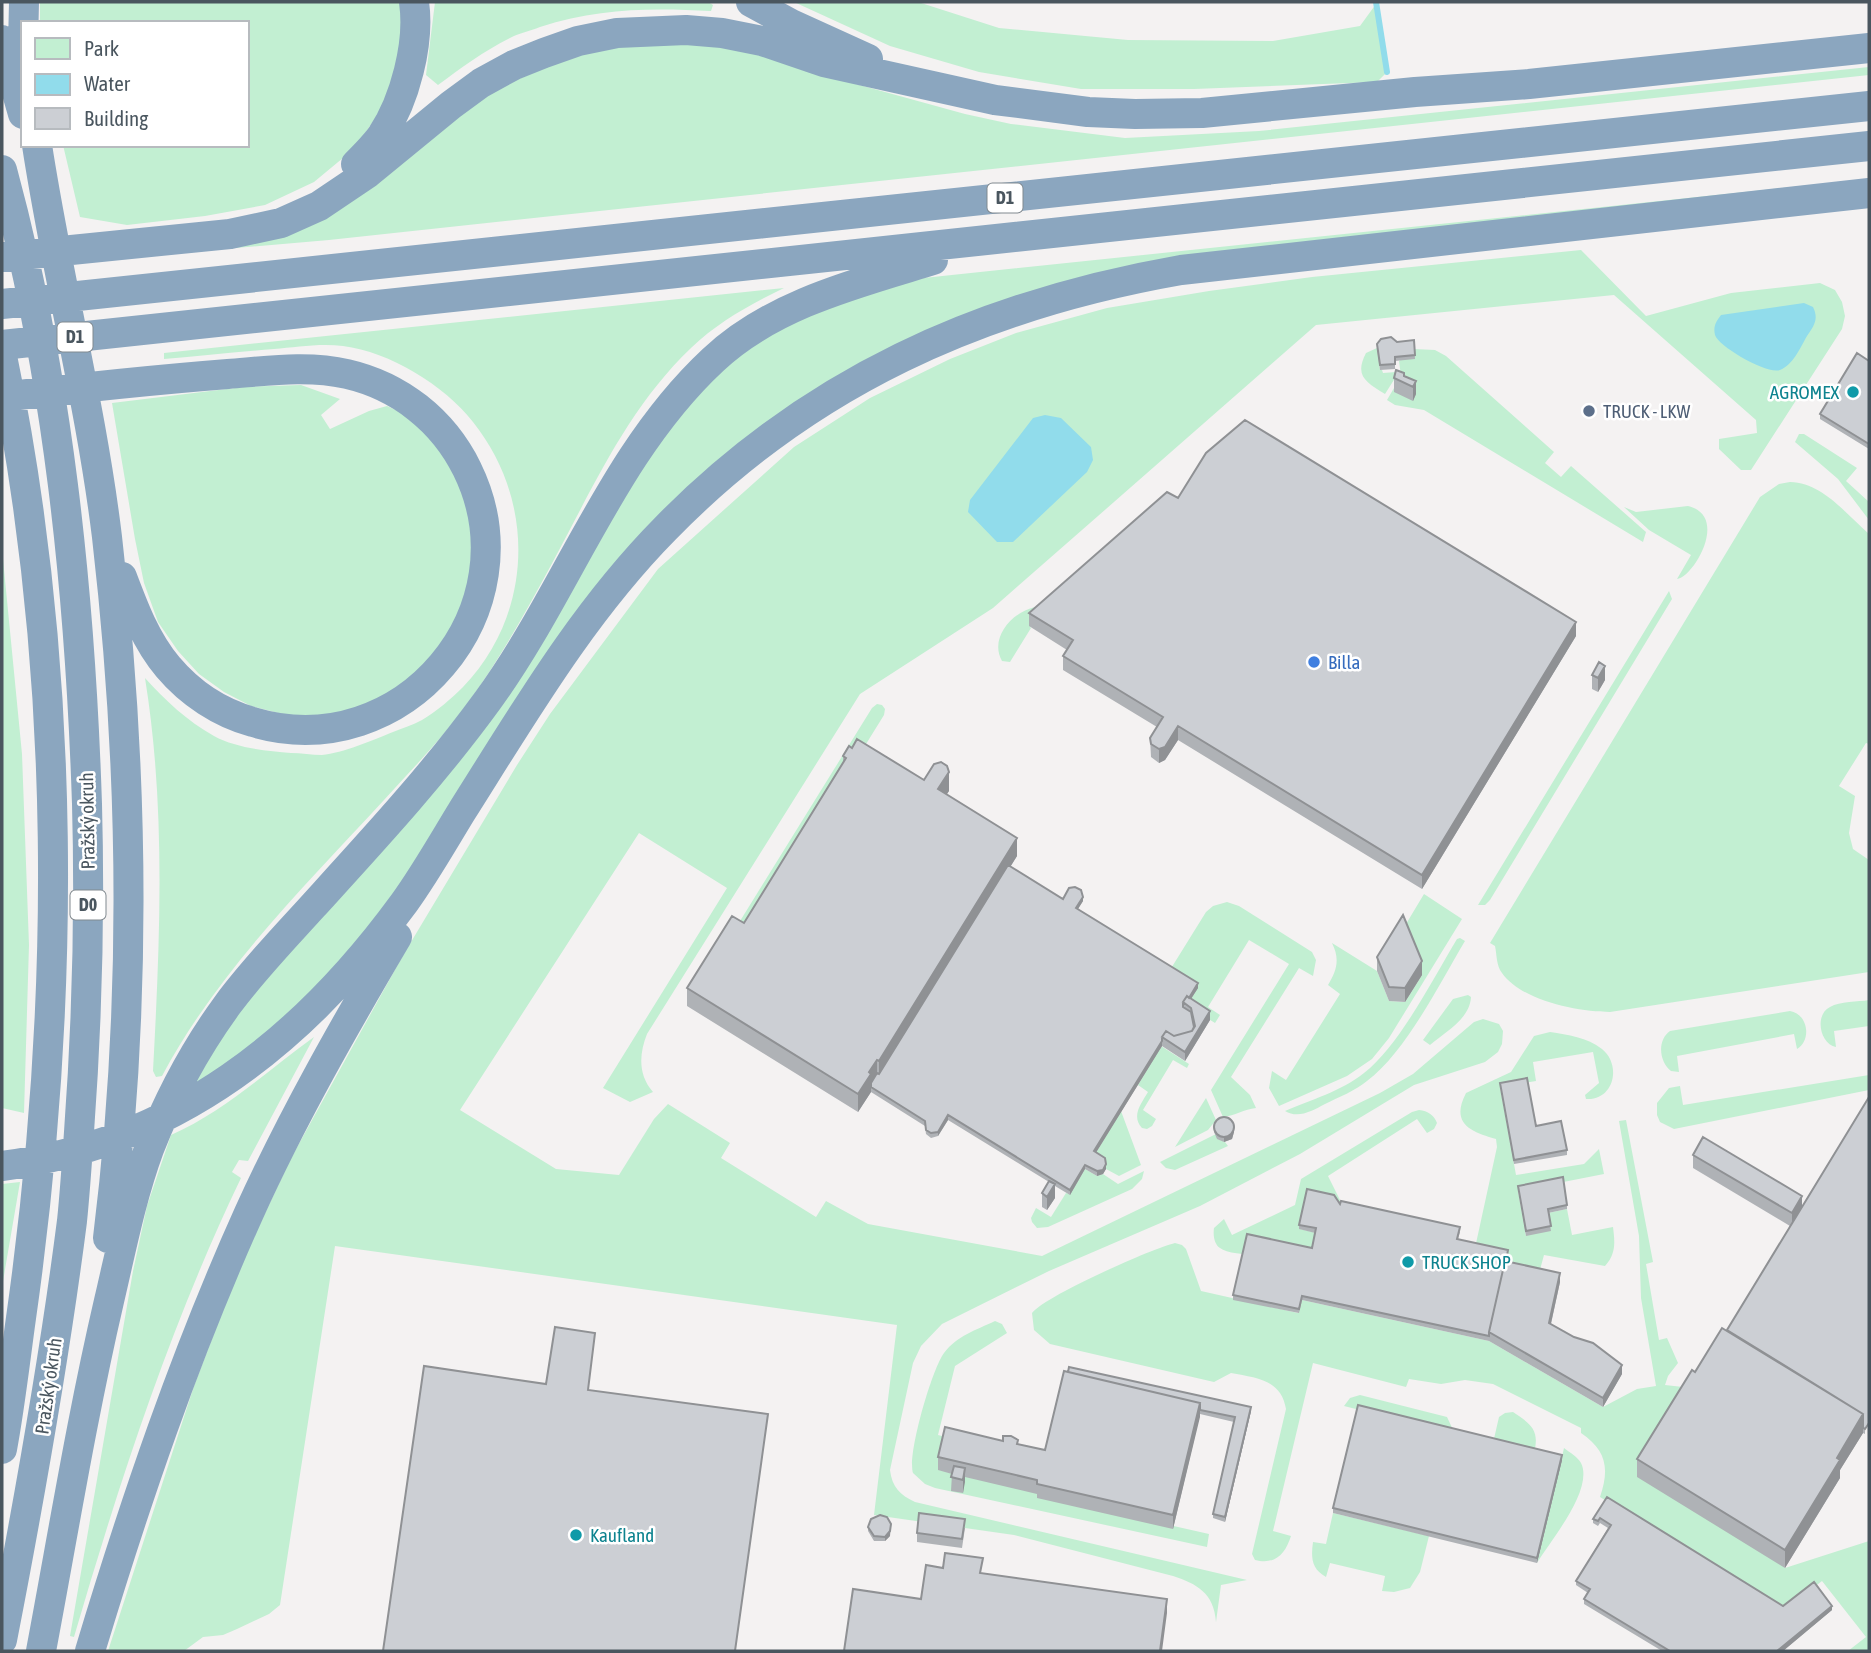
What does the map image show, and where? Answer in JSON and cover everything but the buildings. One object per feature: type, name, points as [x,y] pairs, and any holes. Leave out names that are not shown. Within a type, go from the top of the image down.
[{"type":"highway","points":[[24,2],[24,21]]},
{"type":"highway","points":[[195,236],[277,211],[316,195],[353,168],[382,135],[404,88],[414,46],[414,2]]},
{"type":"highway","points":[[751,2],[852,53],[918,78],[995,100]]},
{"type":"highway","points":[[2,257],[230,234],[281,223],[319,206],[368,173],[481,83],[544,53],[578,41],[617,33],[686,30],[722,33],[762,41],[824,62],[995,100],[1088,112],[1135,114],[1202,113],[1415,92],[1529,84],[1869,48]]},
{"type":"highway","points":[[2,40],[21,107]]},
{"type":"highway","name":"D1","points":[[2,304],[1869,106]]},
{"type":"highway","name":"D1","points":[[2,345],[1869,146]]},
{"type":"highway","points":[[34,147],[78,361],[107,535],[124,708],[128,855],[127,1037],[117,1166],[90,1381]]},
{"type":"highway","name":"Pražský okruh","points":[[2,170],[45,363],[66,510],[84,712],[89,866],[86,1036],[72,1218],[40,1447],[2,1640]]},
{"type":"highway","points":[[2,1166],[89,1146],[165,1117],[201,1098],[276,1044],[348,973],[405,901],[552,669],[607,594],[664,530],[713,483],[785,425],[855,381],[911,351],[963,329],[1064,295],[1118,281],[1181,270],[1869,193]]},
{"type":"highway","points":[[41,1651],[90,1381],[123,1241],[149,1151],[172,1096],[201,1043],[229,1002],[435,770],[490,697],[526,641],[645,436],[716,356],[753,330],[833,291],[1000,240]]},
{"type":"highway","name":"Pražský okruh","points":[[2,356],[29,524],[37,593],[48,721],[54,850],[50,1040],[36,1216],[2,1449]]},
{"type":"highway","points":[[2,397],[157,380],[287,370],[326,370],[364,379],[384,387],[420,409],[450,440],[472,478],[479,498],[484,520],[485,563],[476,606],[463,636],[445,663],[413,694],[365,720],[309,730],[264,726],[222,710],[203,699],[170,670],[145,633],[107,535]]},
{"type":"highway","points":[[90,1651],[153,1449],[250,1212],[324,1063],[411,913],[493,762]]},
{"type":"green space","points":[[40,2],[402,2],[404,46],[389,98],[355,148],[314,182],[265,205],[205,216],[127,225],[80,217],[63,147],[248,147],[248,21],[40,21]]},
{"type":"green space","points":[[435,2],[708,2],[713,5],[711,11],[646,10],[604,13],[540,27],[500,43],[438,85],[426,75]]},
{"type":"green space","points":[[794,2],[918,2],[999,28],[1128,40],[1273,41],[1360,26],[1376,4],[1387,72],[1377,82],[1194,89],[1081,89],[979,72],[890,46]]},
{"type":"green space","points":[[607,41],[741,47],[856,84],[965,114],[1011,124],[1125,138],[1259,131],[1869,67],[1869,75],[329,240],[141,256],[267,230],[472,95]]},
{"type":"green space","points":[[1869,179],[998,306],[676,508],[368,930],[295,1015],[196,1084],[193,1080],[218,1037],[335,893],[626,486],[714,371],[804,312],[914,279]]},
{"type":"green space","points":[[1581,250],[1646,316],[1731,293],[1820,283],[1835,290],[1842,302],[1845,316],[1842,329],[1751,470],[1741,470],[1719,449],[1719,439],[1757,433],[1756,420],[1614,295],[1316,325],[993,608],[860,694],[647,1034],[641,1064],[645,1079],[653,1092],[630,1102],[603,1088],[727,888],[639,833],[460,1110],[556,1169],[619,1175],[654,1119],[668,1104],[730,1143],[721,1158],[816,1217],[826,1201],[868,1224],[1042,1256],[1380,1093],[1413,1074],[1474,1022],[1483,1019],[1499,1024],[1503,1031],[1502,1044],[1498,1052],[1485,1062],[1414,1085],[1300,1154],[1200,1206],[1049,1271],[942,1324],[921,1346],[913,1363],[890,1470],[895,1486],[901,1493],[915,1502],[1247,1580],[1221,1585],[1216,1622],[1212,1604],[1203,1591],[1190,1582],[1173,1576],[1014,1535],[874,1515],[897,1325],[335,1246],[280,1605],[269,1614],[223,1635],[203,1637],[184,1651],[108,1651],[194,1386],[237,1273],[290,1160],[402,957],[517,765],[550,714],[658,569],[794,447],[870,398],[950,359],[1016,333],[1107,308],[1209,291],[1312,277]]},
{"type":"green space","points":[[784,288],[735,314],[712,330],[668,372],[647,398],[611,453],[510,638],[467,704],[427,754],[264,931],[209,1001],[162,1076],[156,1077],[153,1071],[158,973],[159,825],[152,727],[145,678],[195,724],[232,743],[261,750],[318,755],[348,749],[422,720],[444,705],[463,687],[486,658],[503,625],[514,591],[518,556],[516,521],[508,486],[494,453],[461,408],[415,372],[379,355],[335,345],[164,359],[164,353]]},
{"type":"green space","points":[[1377,348],[1380,370],[1383,373],[1396,372],[1397,375],[1385,394],[1367,382],[1362,373],[1361,367],[1366,353]]},
{"type":"green space","points":[[1414,349],[1435,350],[1446,356],[1554,452],[1545,463],[1561,477],[1571,466],[1646,532],[1643,542],[1424,410],[1395,405],[1387,400],[1401,376],[1399,361]]},
{"type":"green space","points":[[301,385],[340,399],[321,415],[330,429],[387,406],[409,416],[457,469],[478,555],[451,642],[382,701],[320,717],[286,715],[251,706],[224,692],[199,674],[178,651],[158,622],[144,583],[112,403],[243,387]]},
{"type":"green space","points":[[1799,434],[1804,434],[1857,468],[1846,481],[1869,502],[1869,520],[1838,479],[1795,442]]},
{"type":"green space","points":[[1790,482],[1813,488],[1823,494],[1869,534],[1869,744],[1866,743],[1839,786],[1855,796],[1849,833],[1853,849],[1869,860],[1869,972],[1610,1012],[1567,1007],[1523,991],[1502,973],[1495,946],[1490,943],[1760,497],[1779,484]]},
{"type":"green space","points":[[1688,506],[1700,512],[1706,521],[1707,533],[1699,558],[1684,576],[1677,579],[1691,555],[1649,530],[1624,507],[1636,512]]},
{"type":"green space","points":[[2,549],[22,754],[29,945],[24,1113],[2,1108]]},
{"type":"green space","points":[[1669,591],[1672,599],[1490,900],[1485,905],[1478,905]]},
{"type":"green space","points":[[1035,607],[1041,608],[1031,628],[1010,662],[1002,661],[998,644],[1005,627],[1018,614]]},
{"type":"green space","points":[[877,704],[885,709],[884,715],[744,941],[732,934],[872,708]]},
{"type":"green space","points":[[1424,894],[1462,919],[1389,1038],[1372,1059],[1347,1076],[1279,1106],[1269,1088],[1272,1071],[1286,1080],[1340,994],[1328,985],[1336,964],[1332,943],[1377,971],[1389,1001],[1405,1002],[1422,975],[1403,929]]},
{"type":"green space","points":[[1227,902],[1239,906],[1312,952],[1316,960],[1313,976],[1299,968],[1231,1077],[1250,1095],[1256,1108],[1223,1117],[1211,1090],[1289,964],[1249,940],[1208,1007],[1220,1015],[1215,1023],[1186,1005],[1170,970],[1206,912],[1213,906]]},
{"type":"green space","points":[[1460,938],[1465,941],[1433,996],[1408,1035],[1381,1069],[1357,1088],[1310,1111],[1295,1114],[1285,1111],[1346,1085],[1377,1061],[1402,1029]]},
{"type":"green space","points":[[1468,995],[1471,997],[1470,1005],[1456,1024],[1430,1045],[1423,1040],[1453,999]]},
{"type":"green space","points":[[1869,1000],[1869,1026],[1834,1031],[1836,1047],[1830,1045],[1821,1029],[1825,1011],[1839,1004]]},
{"type":"green space","points":[[1790,1011],[1801,1017],[1806,1028],[1805,1040],[1797,1049],[1794,1034],[1677,1056],[1679,1072],[1671,1071],[1662,1057],[1661,1045],[1670,1031]]},
{"type":"green space","points":[[1550,1032],[1584,1039],[1602,1049],[1612,1064],[1612,1081],[1603,1094],[1586,1099],[1585,1095],[1599,1083],[1593,1052],[1533,1062],[1536,1081],[1500,1087],[1516,1175],[1584,1164],[1599,1149],[1604,1174],[1518,1191],[1526,1236],[1548,1213],[1567,1209],[1572,1235],[1613,1227],[1614,1243],[1613,1253],[1605,1266],[1544,1255],[1538,1277],[1475,1248],[1497,1147],[1496,1139],[1471,1130],[1460,1112],[1466,1093],[1511,1072],[1534,1036]]},
{"type":"green space","points":[[314,1037],[248,1161],[239,1160],[232,1172],[241,1178],[191,1290],[169,1347],[128,1462],[74,1637],[70,1636],[133,1271],[147,1206],[171,1135],[228,1102]]},
{"type":"green space","points":[[1161,1046],[1189,1064],[1187,1068],[1173,1060],[1143,1110],[1156,1119],[1152,1126],[1142,1128],[1137,1114],[1148,1092],[1138,1085]]},
{"type":"green space","points":[[1869,1075],[1869,1090],[1674,1129],[1660,1122],[1657,1115],[1657,1103],[1669,1088],[1680,1086],[1683,1105]]},
{"type":"green space","points":[[1206,1098],[1216,1120],[1208,1130],[1175,1147]]},
{"type":"green space","points":[[1419,1110],[1428,1112],[1434,1118],[1437,1123],[1434,1129],[1427,1133],[1417,1119],[1328,1176],[1341,1202],[1307,1194],[1300,1229],[1316,1233],[1312,1253],[1238,1253],[1227,1251],[1216,1244],[1214,1228],[1224,1219],[1232,1235],[1295,1205],[1301,1179]]},
{"type":"green space","points":[[1121,1111],[1141,1165],[1119,1176],[1106,1169],[1105,1162],[1094,1156]]},
{"type":"green space","points":[[1626,1120],[1653,1262],[1646,1264],[1659,1340],[1667,1338],[1678,1363],[1665,1385],[1692,1388],[1785,1568],[1869,1541],[1869,1651],[1848,1651],[1866,1637],[1822,1581],[1783,1611],[1600,1497],[1605,1477],[1604,1461],[1596,1446],[1581,1433],[1581,1428],[1493,1384],[1465,1380],[1441,1384],[1409,1379],[1406,1387],[1313,1363],[1273,1531],[1291,1536],[1279,1557],[1269,1561],[1255,1560],[1252,1554],[1286,1409],[1279,1391],[1266,1382],[1231,1373],[1214,1382],[1050,1344],[1034,1330],[1032,1313],[1041,1305],[1123,1263],[1175,1243],[1186,1249],[1201,1291],[1298,1313],[1302,1300],[1489,1341],[1603,1407],[1637,1389],[1656,1386],[1641,1298],[1639,1236],[1619,1121]]},
{"type":"green space","points":[[1216,1134],[1218,1139],[1228,1146],[1175,1170],[1166,1168],[1160,1162]]},
{"type":"green space","points":[[1085,1169],[1097,1176],[1103,1174],[1118,1184],[1144,1171],[1142,1179],[1132,1189],[1048,1227],[1037,1228],[1031,1218],[1036,1208],[1051,1217],[1066,1193],[1070,1194]]},
{"type":"green space","points":[[20,1182],[2,1287],[2,1184]]},
{"type":"green space","points":[[995,1321],[1002,1324],[1007,1333],[955,1366],[938,1435],[950,1438],[1042,1493],[1041,1496],[1209,1534],[1207,1547],[935,1488],[925,1484],[913,1473],[917,1431],[939,1362],[955,1342]]},
{"type":"green space","points":[[1360,1395],[1447,1417],[1455,1434],[1344,1406],[1350,1398]]},
{"type":"green space","points":[[1513,1412],[1525,1420],[1535,1433],[1534,1453],[1493,1443],[1499,1417]]},
{"type":"green space","points":[[1564,1448],[1581,1463],[1582,1486],[1569,1514],[1537,1563]]},
{"type":"green space","points":[[1333,1513],[1429,1536],[1420,1572],[1410,1588],[1394,1592],[1382,1591],[1385,1576],[1330,1563],[1326,1577],[1321,1574],[1312,1558],[1313,1542],[1326,1544]]},
{"type":"water","points":[[1804,303],[1813,307],[1815,322],[1792,360],[1780,370],[1765,368],[1744,359],[1715,335],[1715,324],[1721,315]]},
{"type":"water","points":[[1045,415],[1061,418],[1091,447],[1093,460],[1087,472],[1013,542],[997,542],[968,512],[970,500],[1033,418]]},
{"type":"waterway","points":[[1376,2],[1387,72]]},
{"type":"place","name":"AGROMEX","points":[[1853,392]]},
{"type":"place","name":"TRUCK - LKW","points":[[1589,411]]},
{"type":"place","name":"Billa","points":[[1314,662]]},
{"type":"place","name":"TRUCK SHOP","points":[[1408,1262]]},
{"type":"place","name":"Kaufland","points":[[576,1535]]}]
